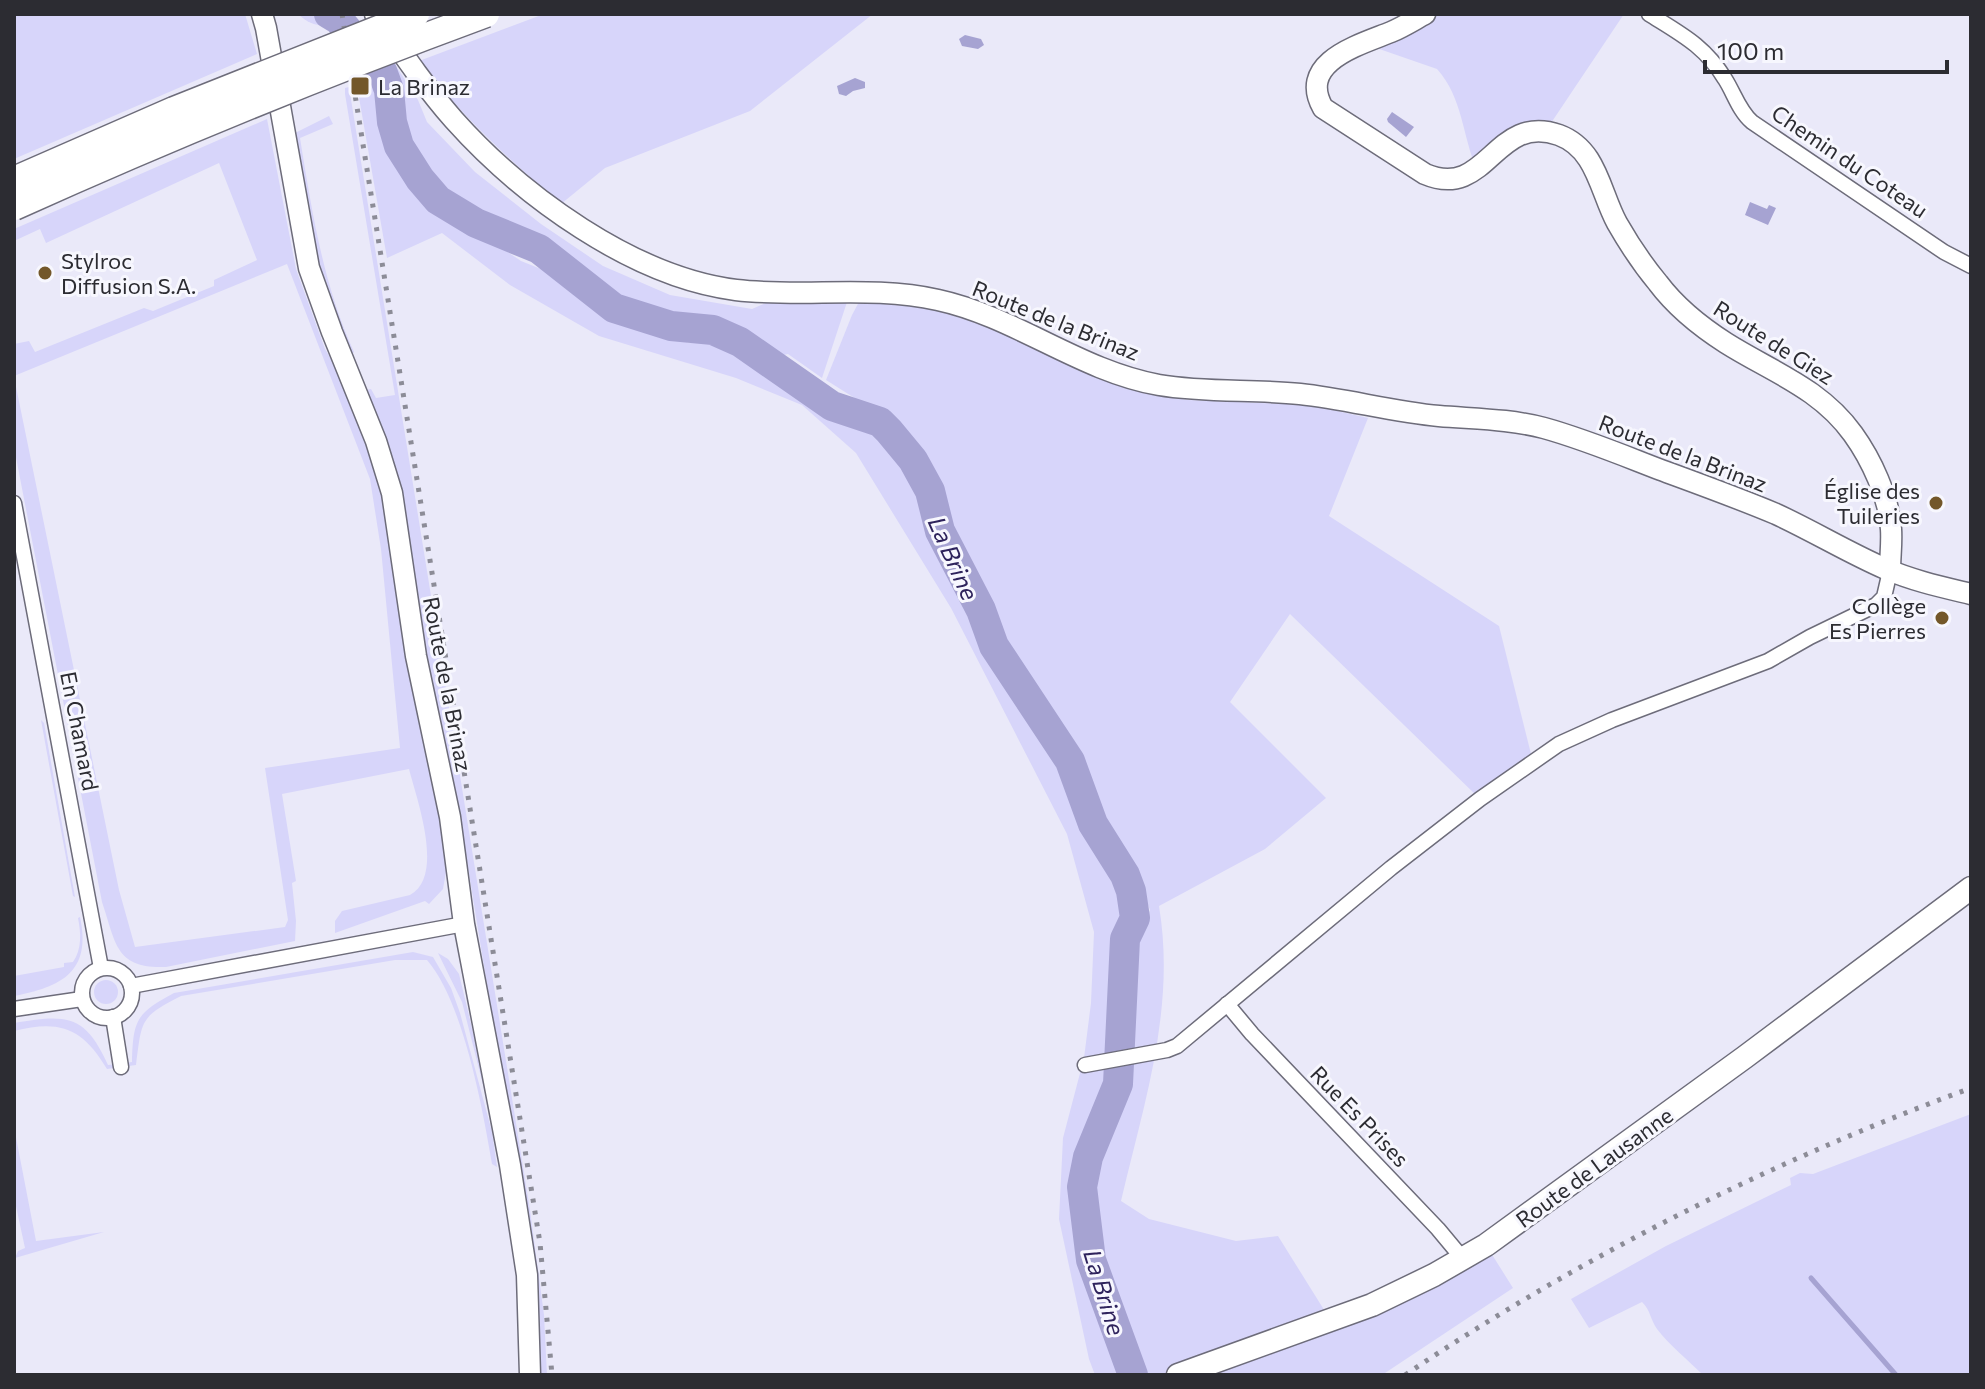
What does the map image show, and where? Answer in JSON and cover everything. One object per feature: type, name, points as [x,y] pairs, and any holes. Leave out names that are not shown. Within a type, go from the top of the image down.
[{"type":"highway","points":[[14,180],[174,110],[416,14]]},
{"type":"highway","points":[[14,207],[208,122],[486,14]]},
{"type":"main road","name":"Route de Lausanne","points":[[1178,1375],[1372,1305],[1486,1245],[1971,888]]},
{"type":"street","name":"Route de la Brinaz","points":[[262,14],[309,268],[376,441],[392,493],[416,656],[450,817],[464,924],[518,1215],[530,1316],[530,1375]]},
{"type":"street","name":"Route de la Brinaz","points":[[375,14],[445,110],[478,145],[518,180],[604,243],[630,257],[686,278],[717,287],[762,293],[884,292],[939,300],[998,320],[1097,367],[1159,385],[1307,394],[1409,413],[1539,427],[1772,513],[1890,571],[1971,594]]},
{"type":"street","name":"Route de Giez","points":[[1425,14],[1329,61],[1317,83],[1317,94],[1323,108],[1436,178],[1453,179],[1477,170],[1507,141],[1526,132],[1557,135],[1580,146],[1590,161],[1617,222],[1645,266],[1672,299],[1727,344],[1804,387],[1829,406],[1853,434],[1877,480],[1890,518],[1890,571]]},
{"type":"street","name":"Chemin du Coteau","points":[[1649,14],[1700,45],[1726,80],[1744,115],[1752,122],[1944,252],[1971,266]]},
{"type":"street","name":"En Chamard","points":[[14,503],[101,968]]},
{"type":"street","points":[[1085,1065],[1177,1046],[1391,868],[1559,744],[1612,720],[1768,661],[1876,605],[1884,597],[1890,571]]},
{"type":"street","points":[[131,986],[464,924]]},
{"type":"street","points":[[101,968],[123,973],[131,986],[126,1008],[113,1017],[106,1018],[91,1012],[82,999],[88,977],[101,968]]},
{"type":"street","points":[[14,1009],[82,999]]},
{"type":"street","name":"Rue Es Prises","points":[[1227,1004],[1463,1259]]},
{"type":"street","points":[[113,1017],[121,1067]]},
{"type":"shaded area","points":[[14,14],[245,14],[257,54],[14,159]]},
{"type":"shaded area","points":[[298,14],[325,14],[339,23],[317,25]]},
{"type":"shaded area","points":[[544,14],[873,14],[750,111],[605,168],[561,204],[486,136],[419,61]]},
{"type":"shaded area","points":[[1425,14],[1624,14],[1545,132],[1477,170],[1457,104],[1437,69],[1362,43]]},
{"type":"shaded area","points":[[965,35],[981,39],[984,45],[978,49],[962,46],[959,39]]},
{"type":"shaded area","points":[[369,57],[379,77],[390,141],[409,173],[436,204],[521,261],[556,275],[603,310],[689,343],[707,338],[740,350],[831,413],[886,433],[915,469],[927,495],[933,534],[1010,686],[1066,784],[1092,837],[1114,869],[1123,923],[1146,919],[1150,910],[1131,863],[941,522],[933,482],[896,424],[826,380],[852,315],[859,302],[928,308],[997,331],[1103,380],[1140,392],[1188,400],[1311,405],[1368,418],[1329,516],[1499,626],[1533,762],[1480,799],[1290,614],[1230,702],[1326,798],[1265,849],[1159,906],[1163,944],[1161,1018],[1148,1091],[1121,1201],[1149,1219],[1236,1241],[1278,1236],[1331,1321],[1486,1245],[1513,1288],[1382,1375],[1095,1375],[1059,1219],[1063,1138],[1084,1058],[1091,1003],[1094,932],[1067,834],[951,608],[856,453],[802,405],[736,378],[599,336],[510,285],[442,233],[387,258],[353,63]]},
{"type":"shaded area","points":[[396,66],[418,100],[427,122],[475,172],[541,224],[603,266],[670,295],[752,309],[766,303],[847,302],[822,378],[788,354],[775,357],[752,340],[710,325],[658,317],[611,301],[533,243],[472,209],[444,189],[413,150],[388,72]]},
{"type":"shaded area","points":[[855,78],[865,82],[865,88],[846,96],[839,94],[837,86]]},
{"type":"shaded area","points":[[349,87],[530,1210],[544,1315],[547,1375],[540,1375],[537,1294],[462,830],[366,390],[371,389],[376,398],[395,395],[345,94],[345,88]]},
{"type":"shaded area","points":[[1392,112],[1414,127],[1406,137],[1388,122]]},
{"type":"shaded area","points":[[329,116],[333,124],[300,138],[320,247],[334,300],[354,352],[350,356],[323,288],[309,235],[295,138],[295,133]]},
{"type":"shaded area","points":[[267,119],[296,269],[325,349],[342,377],[377,461],[413,681],[446,850],[446,872],[443,889],[429,904],[425,901],[335,933],[335,921],[342,911],[410,895],[420,885],[426,872],[426,836],[409,769],[282,794],[296,881],[292,883],[295,941],[166,967],[149,966],[136,963],[120,951],[102,902],[14,447],[14,377],[119,890],[135,947],[285,927],[288,920],[265,768],[400,748],[381,549],[370,479],[287,264],[14,376],[14,344],[29,341],[35,352],[144,308],[153,311],[214,286],[214,280],[257,260],[219,163],[46,243],[40,229],[14,241],[14,229]]},
{"type":"shaded area","points":[[1750,202],[1767,209],[1769,205],[1776,208],[1768,225],[1745,215]]},
{"type":"shaded area","points":[[41,720],[44,723],[75,897],[73,896]]},
{"type":"shaded area","points":[[80,917],[83,936],[81,951],[77,964],[69,974],[46,988],[14,996],[14,976],[64,967],[64,963],[73,962],[79,946]]},
{"type":"shaded area","points":[[413,952],[433,957],[451,988],[492,1132],[497,1167],[492,1164],[477,1087],[461,1028],[440,978],[427,960],[395,960],[181,996],[157,1009],[145,1022],[136,1065],[107,1069],[89,1044],[69,1030],[45,1026],[14,1031],[14,1023],[61,1019],[82,1027],[100,1048],[108,1065],[132,1062],[134,1036],[140,1019],[152,1006],[174,993]]},
{"type":"shaded area","points":[[438,953],[448,959],[459,974],[497,1132],[462,1002]]},
{"type":"shaded area","points":[[106,980],[117,987],[118,992],[111,1003],[106,1004],[95,997],[94,992],[101,981]]},
{"type":"shaded area","points":[[1971,1114],[1971,1375],[1703,1375],[1662,1335],[1642,1302],[1589,1328],[1571,1299],[1666,1246],[1791,1185],[1790,1178],[1800,1173],[1813,1174]]},
{"type":"shaded area","points":[[14,1127],[36,1241],[104,1232],[15,1258],[18,1251],[25,1248],[14,1197]]},
{"type":"waterway","name":"La Brine","points":[[329,14],[339,20],[382,71],[389,90],[392,122],[399,146],[438,200],[476,223],[539,249],[614,308],[671,326],[713,330],[740,342],[832,406],[880,422],[913,460],[930,491],[940,531],[981,610],[994,646],[1070,761],[1093,824],[1125,875],[1131,891],[1135,918],[1125,939],[1118,1084],[1088,1157],[1082,1187],[1091,1260],[1133,1375]]},
{"type":"waterway","points":[[1811,1278],[1896,1375]]},
{"type":"railway","points":[[342,14],[540,1243],[552,1375]]},
{"type":"railway","points":[[1405,1375],[1540,1290],[1680,1214],[1824,1147],[1971,1088]]},
{"type":"place","name":"La Brinaz","points":[[360,86]]},
{"type":"place","name":"Stylroc Diffusion S.A.","points":[[45,273]]},
{"type":"place","name":"Église des Tuileries","points":[[1936,503]]},
{"type":"place","name":"Collège Es Pierres","points":[[1942,618]]}]
